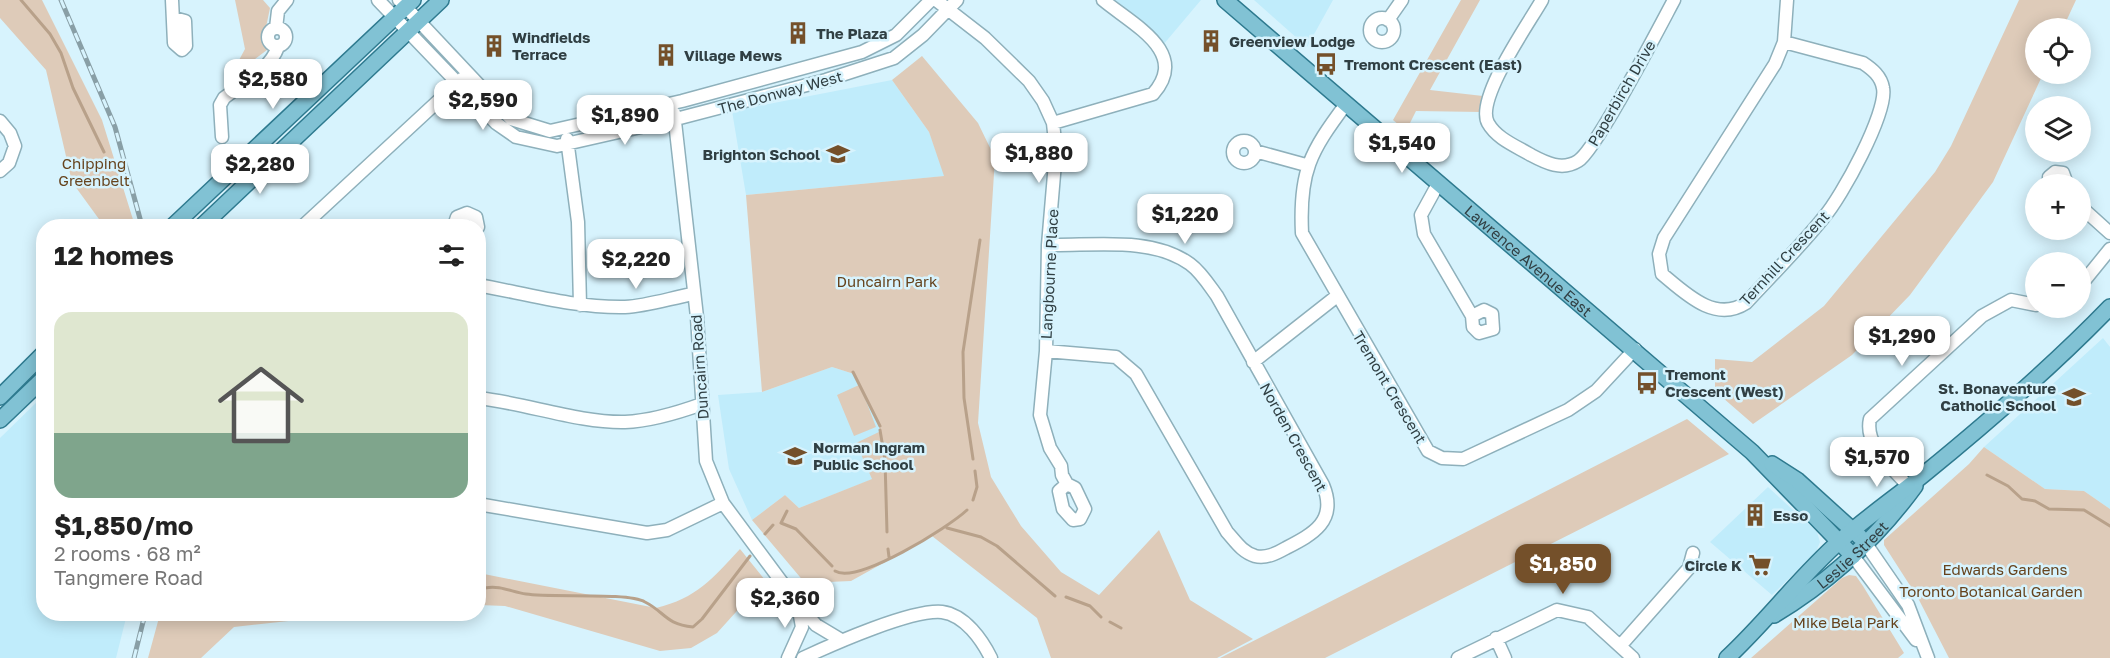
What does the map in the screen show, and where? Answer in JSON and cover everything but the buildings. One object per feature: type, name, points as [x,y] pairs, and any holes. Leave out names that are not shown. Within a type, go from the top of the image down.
[{"type":"main road","points":[[209,219],[441,0]]},
{"type":"main road","name":"Lawrence Avenue East","points":[[1225,0],[1438,184],[1635,349],[1752,452],[1853,556]]},
{"type":"main road","points":[[180,219],[404,6]]},
{"type":"main road","name":"Leslie Street","points":[[1727,658],[1767,620],[1789,592],[1840,541],[1923,475],[2050,366],[2110,308]]},
{"type":"main road","points":[[0,397],[36,361]]},
{"type":"main road","points":[[0,420],[36,386]]},
{"type":"main road","name":"Lawrence Avenue East","points":[[1752,452],[1797,480],[1866,544]]},
{"type":"main road","name":"Leslie Street","points":[[1767,620],[1801,599],[1866,544],[1896,512],[1923,475]]},
{"type":"street","points":[[172,0],[174,18]]},
{"type":"street","points":[[222,137],[220,105],[224,98],[273,60],[278,47],[270,44],[267,38],[270,31],[276,28],[278,11],[287,0]]},
{"type":"street","name":"The Donway West","points":[[378,0],[404,6],[414,25],[463,78],[496,123],[516,137],[533,143],[568,144],[676,119],[859,70],[899,54],[957,0]]},
{"type":"street","name":"The Donway West","points":[[463,78],[511,119],[550,131],[564,129],[854,55],[896,34],[931,0]]},
{"type":"street","name":"Langbourne Place","points":[[936,0],[985,38],[1029,81],[1043,100],[1053,123],[1056,151],[1048,245],[1046,351],[1040,415],[1050,448],[1061,466],[1062,475],[1067,484]]},
{"type":"street","points":[[1053,123],[1153,94],[1162,84],[1166,72],[1164,54],[1155,42],[1103,0]]},
{"type":"street","points":[[1388,20],[1401,0]]},
{"type":"street","name":"Paperbirch Drive","points":[[1542,0],[1495,81],[1485,107],[1486,121],[1505,140],[1548,164],[1563,166],[1579,161],[1596,139],[1674,0]]},
{"type":"street","name":"Ternhill Crescent","points":[[1785,42],[1863,63],[1872,68],[1883,85],[1882,101],[1862,153],[1826,215],[1746,303],[1735,310],[1722,312],[1683,292],[1662,274],[1659,254],[1664,238],[1775,64],[1785,42],[1787,0]]},
{"type":"street","name":"The Donway West","points":[[854,55],[859,70]]},
{"type":"street","points":[[311,219],[463,78]]},
{"type":"street","name":"Duncairn Road","points":[[672,103],[676,119],[697,317],[706,461],[723,503],[760,554],[816,625],[841,640]]},
{"type":"street","name":"Tremont Crescent","points":[[1346,104],[1306,165],[1300,203],[1302,233],[1428,451],[1442,458],[1463,459],[1568,410],[1596,391],[1635,349]]},
{"type":"street","points":[[0,121],[10,132],[15,146],[9,163],[0,171]]},
{"type":"street","points":[[564,129],[578,222],[580,305]]},
{"type":"street","points":[[1255,151],[1306,165]]},
{"type":"street","points":[[1438,184],[1421,215],[1424,234],[1472,316]]},
{"type":"street","points":[[456,219],[467,213],[476,219]]},
{"type":"street","points":[[2091,216],[2110,233]]},
{"type":"street","name":"Norden Crescent","points":[[1046,351],[1116,357],[1136,374],[1227,532],[1239,548],[1262,557],[1272,555],[1308,538],[1323,522],[1328,500],[1323,485],[1217,296],[1188,262],[1158,250],[1139,246],[1048,245]]},
{"type":"street","points":[[2091,272],[2110,249]]},
{"type":"street","points":[[486,287],[580,305],[626,307],[693,294]]},
{"type":"street","points":[[1253,362],[1337,296]]},
{"type":"street","points":[[1908,486],[1872,442],[1867,433],[1870,419],[1982,316],[2011,300],[2025,303]]},
{"type":"street","points":[[486,399],[618,422],[657,418],[702,404]]},
{"type":"street","points":[[486,505],[647,533],[668,530],[723,503]]},
{"type":"street","name":"Lawrence Avenue East","points":[[1866,544],[1908,605],[1927,658]]},
{"type":"street","points":[[1621,645],[1689,568],[1693,553]]},
{"type":"street","name":"Lawrence Avenue East","points":[[1853,556],[1921,645]]},
{"type":"street","points":[[788,658],[802,627],[798,604]]},
{"type":"street","points":[[1458,658],[1557,610],[1588,617],[1633,658]]},
{"type":"street","points":[[803,658],[841,640],[913,615],[943,612],[973,631],[984,643],[991,658]]},
{"type":"street","points":[[1496,638],[1505,658]]},
{"type":"shaded area","points":[[1112,0],[1201,0],[1163,45]]},
{"type":"shaded area","points":[[1254,0],[1333,0],[1307,47]]},
{"type":"shaded area","name":"Brighton School","points":[[892,80],[929,132],[945,176],[746,195],[732,111]]},
{"type":"shaded area","name":"St. Bonaventure Catholic School","points":[[2103,338],[2110,347],[2110,509],[2084,491],[2045,489],[1984,447]]},
{"type":"shaded area","name":"Norman Ingram Public School","points":[[832,367],[854,374],[881,431],[873,479],[799,508],[785,495],[752,520],[729,469],[718,395],[762,392]]},
{"type":"shaded area","points":[[36,403],[36,621],[125,621],[116,658],[0,658],[0,438]]},
{"type":"shaded area","points":[[1768,487],[1817,532],[1820,542],[1816,552],[1772,595],[1710,542]]},
{"type":"green space","name":"Chipping Greenbelt","points":[[0,0],[42,0],[102,120],[133,219],[99,219],[72,182],[46,70],[0,18]]},
{"type":"green space","points":[[235,0],[263,0],[270,8],[265,32],[267,50],[240,70],[244,76],[226,91],[224,88],[245,49]]},
{"type":"green space","points":[[1461,0],[1480,0],[1430,90],[1483,96],[1481,112],[1416,111],[1406,131],[1393,120]]},
{"type":"green space","points":[[2019,0],[2076,0],[2068,18],[2025,18],[2025,84],[2038,84],[2033,96],[2025,96],[2025,113],[1993,182],[1910,295],[1852,355],[1753,424],[1715,391],[1715,359],[1752,362],[1824,306],[1935,172],[1951,146]]},
{"type":"green space","name":"Duncairn Park","points":[[922,56],[978,123],[995,158],[978,423],[991,477],[1021,526],[1061,572],[1099,595],[1159,530],[1190,600],[1253,639],[1217,658],[1051,658],[1037,618],[932,536],[851,581],[805,583],[752,520],[785,495],[799,508],[872,479],[856,443],[881,431],[863,393],[876,427],[854,436],[837,395],[859,385],[854,374],[832,367],[762,392],[746,195],[944,176],[929,132],[892,80]]},
{"type":"green space","points":[[1687,419],[1729,454],[1325,658],[1220,658]]},
{"type":"green space","name":"Edwards Gardens","points":[[1984,447],[2045,489],[2084,491],[2110,509],[2110,658],[1949,658],[1918,598],[1884,545],[1884,540],[1969,464]]},
{"type":"green space","points":[[740,549],[765,580],[717,633],[691,648],[660,651],[505,606],[486,605],[486,574],[656,608],[682,599],[712,578]]},
{"type":"green space","name":"Mike Bela Park","points":[[1849,575],[1856,576],[1904,653],[1898,658],[1751,658],[1842,578]]},
{"type":"green space","points":[[158,621],[289,621],[234,627],[201,658],[148,658]]},
{"type":"waterway","points":[[21,0],[50,34],[61,53],[73,88],[104,152]]},
{"type":"waterway","points":[[973,459],[964,398],[963,352],[980,240]]},
{"type":"waterway","points":[[853,372],[880,426]]},
{"type":"waterway","points":[[880,430],[885,460],[887,532]]},
{"type":"waterway","points":[[973,500],[977,487],[975,471]]},
{"type":"waterway","points":[[1987,475],[2008,486],[2022,499],[2035,501],[2049,509],[2084,510],[2110,526]]},
{"type":"waterway","points":[[835,571],[846,573],[862,570],[882,562],[942,529],[967,510]]},
{"type":"waterway","points":[[787,511],[781,523],[796,529],[832,566]]},
{"type":"waterway","points":[[765,534],[773,525]]},
{"type":"waterway","points":[[947,528],[981,537],[997,546],[1055,596]]},
{"type":"waterway","points":[[888,549],[889,557]]},
{"type":"waterway","points":[[486,588],[501,588],[538,595],[636,599],[652,606],[676,623],[693,627],[702,619],[750,556]]},
{"type":"waterway","points":[[1066,597],[1090,606],[1101,617]]},
{"type":"waterway","points":[[1110,622],[1121,628]]},
{"type":"railway","points":[[61,0],[115,127],[140,219]]},
{"type":"railway","points":[[134,658],[143,621]]},
{"type":"place","name":"The Plaza","points":[[798,33]]},
{"type":"place","name":"Greenview Lodge","points":[[1211,41]]},
{"type":"place","name":"Windfields Terrace","points":[[494,46]]},
{"type":"place","name":"Village Mews","points":[[666,55]]},
{"type":"place","name":"Tremont Crescent (East)","points":[[1326,64]]},
{"type":"place","name":"Brighton School","points":[[838,154]]},
{"type":"place","name":"Tremont Crescent (West)","points":[[1647,383]]},
{"type":"place","name":"St. Bonaventure Catholic School","points":[[2074,397]]},
{"type":"place","name":"Norman Ingram Public School","points":[[795,456]]},
{"type":"place","name":"Esso","points":[[1755,515]]},
{"type":"place","name":"Circle K","points":[[1760,565]]},
{"type":"park label","name":"Toronto Botanical Garden","points":[[1991,591]]}]
